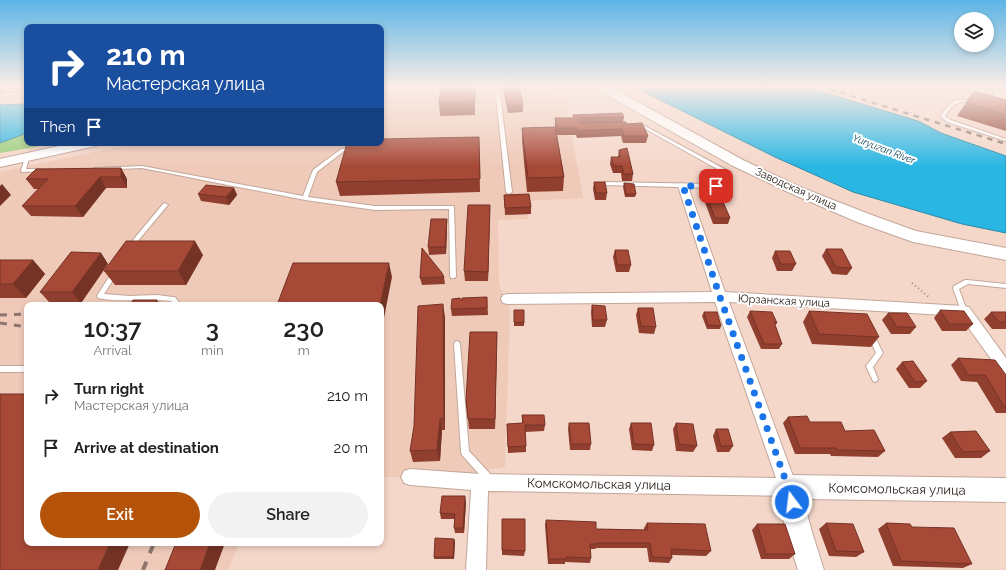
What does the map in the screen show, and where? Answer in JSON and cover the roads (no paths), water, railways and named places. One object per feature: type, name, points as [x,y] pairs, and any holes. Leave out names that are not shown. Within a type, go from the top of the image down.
[{"type":"street","name":"Заводская улица","points":[[648,113],[738,163],[795,190],[863,218],[913,236],[1006,254]]},
{"type":"street","points":[[0,163],[78,146]]},
{"type":"street","points":[[683,186],[720,297],[788,487],[799,532],[811,570]]},
{"type":"street","name":"Юрзанская улица","points":[[508,298],[720,297],[858,308],[964,311]]},
{"type":"street","points":[[964,311],[1006,369]]},
{"type":"street","name":"Комскомольская улица","points":[[410,477],[486,482],[788,487]]},
{"type":"street","points":[[476,570],[486,482]]},
{"type":"street","name":"Комсомольская улица","points":[[788,487],[1006,490]]},
{"type":"lane","points":[[500,113],[509,192]]},
{"type":"lane","points":[[945,113],[943,116],[949,121],[1006,140]]},
{"type":"lane","points":[[605,184],[716,186],[730,179],[728,173],[643,126],[628,127]]},
{"type":"lane","points":[[305,198],[315,171],[343,150],[362,146]]},
{"type":"lane","points":[[27,158],[23,171],[47,170]]},
{"type":"lane","points":[[86,169],[142,167],[305,198],[375,208],[452,207],[453,276]]},
{"type":"lane","points":[[126,254],[165,205]]},
{"type":"lane","points":[[118,266],[100,296],[128,298],[157,297],[173,299],[176,302]]},
{"type":"lane","points":[[964,311],[956,288],[967,282],[1006,286]]},
{"type":"lane","points":[[866,325],[880,352],[869,366],[875,379]]},
{"type":"lane","points":[[457,344],[465,452],[486,482]]},
{"type":"lane","points":[[0,369],[24,369]]},
{"type":"water","points":[[0,113],[24,113],[24,134],[0,143]]},
{"type":"water","name":"Yuryuzan River","points":[[686,113],[890,113],[918,121],[941,133],[1006,156],[1006,233],[962,224],[853,192],[775,157]]},
{"type":"railway","points":[[905,113],[1006,144]]},
{"type":"railway","points":[[0,315],[24,314]]},
{"type":"railway","points":[[0,323],[24,327]]},
{"type":"railway","points":[[143,570],[153,546]]}]
